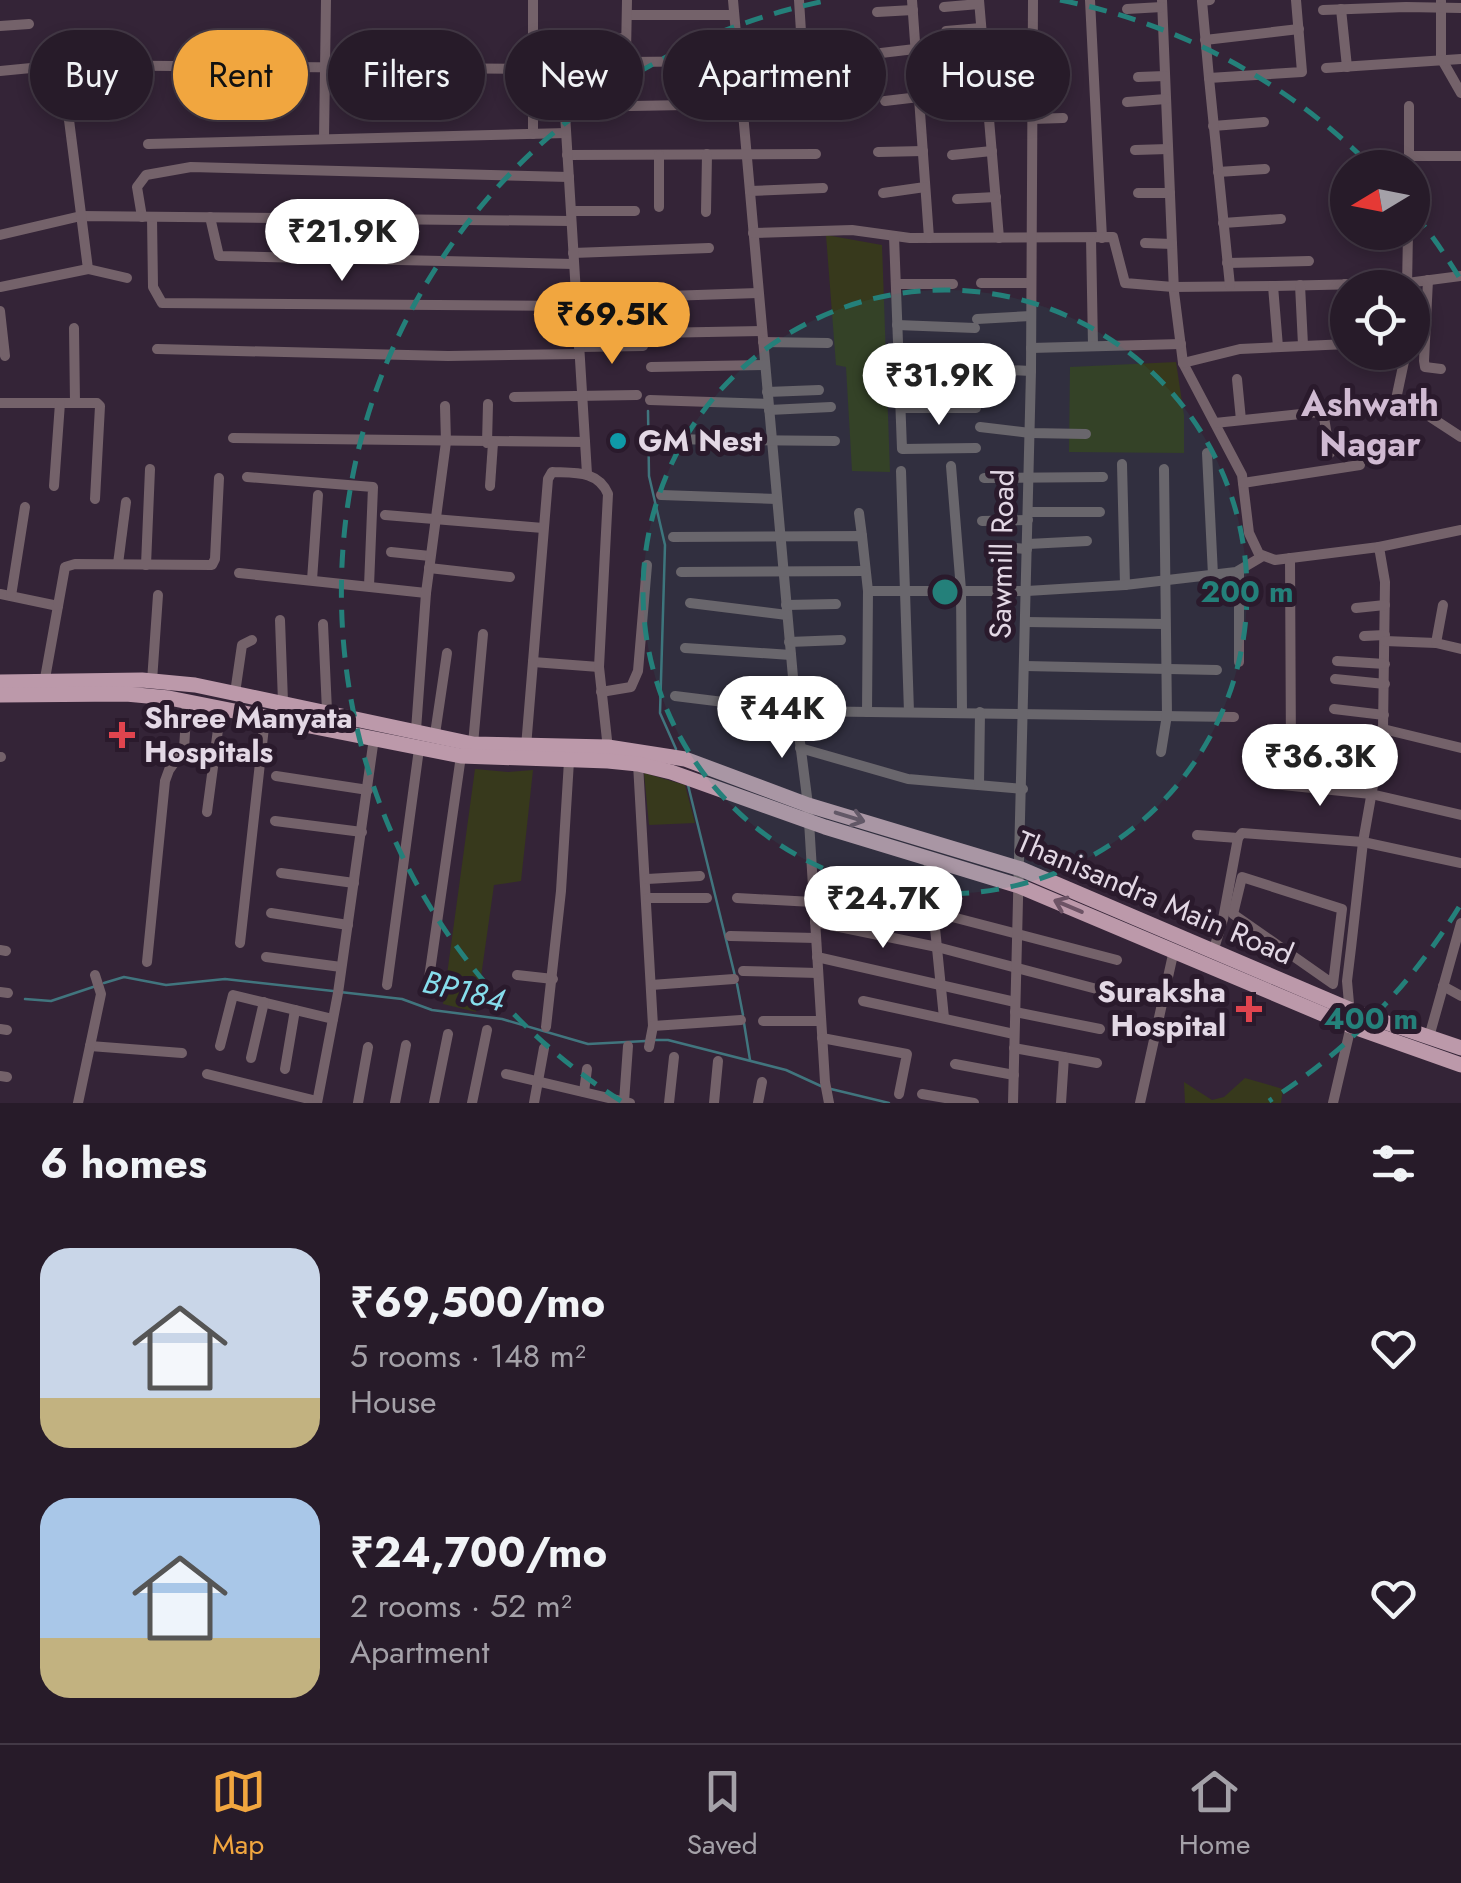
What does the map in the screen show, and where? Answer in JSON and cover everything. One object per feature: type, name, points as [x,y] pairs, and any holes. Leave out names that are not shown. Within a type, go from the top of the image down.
[{"type":"main road","name":"Thanisandra Main Road","points":[[0,696],[44,688],[152,681],[283,702],[474,744],[685,759],[808,813],[928,858],[1020,877],[1174,950],[1461,1064]]},
{"type":"main road","name":"Thanisandra Main Road","points":[[0,682],[187,701],[461,756],[569,760],[608,754],[1020,877],[1213,952],[1352,1018],[1461,1048]]},
{"type":"street","points":[[324,139],[326,0]]},
{"type":"street","points":[[520,0],[533,0],[533,30]]},
{"type":"street","points":[[626,30],[627,0]]},
{"type":"street","points":[[733,0],[735,30]]},
{"type":"street","points":[[800,0],[802,30]]},
{"type":"street","name":"Sawmill Road","points":[[1033,0],[1033,30]]},
{"type":"street","points":[[1090,0],[1096,238],[1093,346]]},
{"type":"street","points":[[1210,0],[1202,1],[1230,286]]},
{"type":"street","points":[[1209,78],[1302,72],[1296,0]]},
{"type":"street","points":[[944,6],[979,2],[981,28],[946,30]]},
{"type":"street","points":[[1323,10],[1441,3],[1461,8]]},
{"type":"street","points":[[1441,3],[1441,58],[1461,93]]},
{"type":"street","points":[[1127,9],[1162,4],[1174,287],[1184,363],[1243,482],[1249,532],[1263,556],[1275,560],[1379,547],[1460,525]]},
{"type":"street","points":[[878,12],[912,5],[914,30]]},
{"type":"street","points":[[1341,9],[1348,67]]},
{"type":"street","points":[[627,16],[734,15]]},
{"type":"street","points":[[0,26],[30,24]]},
{"type":"street","points":[[1205,40],[1298,29]]},
{"type":"street","points":[[1326,68],[1461,59]]},
{"type":"street","points":[[153,66],[505,69]]},
{"type":"street","points":[[0,71],[30,68]]},
{"type":"street","points":[[1138,77],[1165,76]]},
{"type":"street","points":[[1127,102],[1166,99]]},
{"type":"street","points":[[1409,106],[1409,150]]},
{"type":"street","points":[[69,120],[88,268]]},
{"type":"street","points":[[533,120],[533,134]]},
{"type":"street","points":[[565,120],[587,474]]},
{"type":"street","points":[[743,120],[808,813],[829,1100]]},
{"type":"street","points":[[921,120],[928,238]]},
{"type":"street","points":[[990,120],[1000,238]]},
{"type":"street","name":"Sawmill Road","points":[[1014,1103],[1028,546],[1032,120]]},
{"type":"street","points":[[1214,126],[1264,122]]},
{"type":"street","points":[[148,144],[566,133]]},
{"type":"street","points":[[1135,150],[1168,148]]},
{"type":"street","points":[[878,152],[923,151]]},
{"type":"street","points":[[952,155],[992,151]]},
{"type":"street","points":[[658,207],[659,154]]},
{"type":"street","points":[[706,154],[706,212]]},
{"type":"street","points":[[567,155],[816,154]]},
{"type":"street","points":[[1430,160],[1461,156]]},
{"type":"street","points":[[568,177],[191,167],[146,175],[137,188],[147,217],[153,286],[162,303],[576,303],[758,292]]},
{"type":"street","points":[[1218,172],[1265,168]]},
{"type":"street","points":[[883,193],[925,187]]},
{"type":"street","points":[[750,191],[823,188]]},
{"type":"street","points":[[1138,193],[1170,193]]},
{"type":"street","points":[[957,199],[996,197]]},
{"type":"street","points":[[0,235],[81,216],[571,216],[635,211]]},
{"type":"street","points":[[210,218],[220,256],[574,259],[709,248]]},
{"type":"street","points":[[1223,222],[1280,219]]},
{"type":"street","points":[[753,233],[852,230],[928,238],[1112,238],[1125,282],[1174,287],[1330,284]]},
{"type":"street","points":[[894,236],[902,449],[976,448]]},
{"type":"street","points":[[1145,243],[1172,244]]},
{"type":"street","points":[[1227,263],[1309,260]]},
{"type":"street","points":[[0,286],[88,268],[127,278]]},
{"type":"street","points":[[1430,280],[1461,276]]},
{"type":"street","points":[[981,283],[1030,282]]},
{"type":"street","points":[[896,284],[953,284]]},
{"type":"street","points":[[1300,285],[1303,345]]},
{"type":"street","points":[[1273,286],[1278,347]]},
{"type":"street","points":[[0,311],[5,356]]},
{"type":"street","points":[[897,325],[976,323],[1030,316]]},
{"type":"street","points":[[74,328],[74,403]]},
{"type":"street","points":[[653,332],[828,343]]},
{"type":"street","points":[[1031,348],[1181,344]]},
{"type":"street","points":[[1184,363],[1240,349],[1330,344]]},
{"type":"street","points":[[156,349],[448,356],[643,346]]},
{"type":"street","points":[[651,367],[765,364]]},
{"type":"street","points":[[899,365],[1031,371]]},
{"type":"street","points":[[1430,368],[1441,369]]},
{"type":"street","points":[[1395,404],[1402,370]]},
{"type":"street","points":[[1237,378],[1242,420]]},
{"type":"street","points":[[768,402],[820,390]]},
{"type":"street","points":[[514,398],[636,395]]},
{"type":"street","points":[[650,400],[831,407]]},
{"type":"street","points":[[0,413],[0,401],[97,402],[102,410],[95,498]]},
{"type":"street","points":[[54,486],[60,403]]},
{"type":"street","points":[[488,404],[490,486]]},
{"type":"street","points":[[1215,423],[1395,404],[1412,405],[1461,437]]},
{"type":"street","points":[[416,730],[426,593],[446,442],[445,406]]},
{"type":"street","points":[[900,408],[976,408]]},
{"type":"street","points":[[1322,412],[1330,453]]},
{"type":"street","points":[[980,427],[1086,434]]},
{"type":"street","points":[[232,438],[585,442]]},
{"type":"street","points":[[652,439],[835,442]]},
{"type":"street","points":[[1207,453],[1213,575]]},
{"type":"street","points":[[1122,464],[1126,586]]},
{"type":"street","points":[[1243,482],[1360,464]]},
{"type":"street","points":[[950,466],[961,590],[962,712]]},
{"type":"street","points":[[146,566],[150,469]]},
{"type":"street","points":[[1161,752],[1167,716],[1164,469]]},
{"type":"street","points":[[901,471],[908,590],[909,712]]},
{"type":"street","points":[[526,747],[549,474],[587,474],[605,485],[608,494],[599,667],[608,754]]},
{"type":"street","points":[[247,477],[374,487],[368,586]]},
{"type":"street","points":[[984,478],[1103,477]]},
{"type":"street","points":[[44,688],[65,567],[212,565],[219,478]]},
{"type":"street","points":[[312,580],[318,495]]},
{"type":"street","points":[[661,495],[777,498]]},
{"type":"street","points":[[118,564],[126,502]]},
{"type":"street","points":[[24,507],[6,595],[58,606]]},
{"type":"street","points":[[982,521],[1100,512]]},
{"type":"street","points":[[859,513],[868,591],[867,712]]},
{"type":"street","points":[[385,515],[543,528]]},
{"type":"street","points":[[673,537],[862,536]]},
{"type":"street","points":[[989,546],[1087,540]]},
{"type":"street","points":[[1333,1103],[1352,1018],[1345,946],[1341,914],[1342,909],[1242,877],[1233,914],[1333,984],[1335,975],[1345,946],[1356,917],[1363,842],[1384,729],[1386,605],[1379,547]]},
{"type":"street","points":[[390,552],[510,576]]},
{"type":"street","points":[[868,591],[1027,591],[1126,586],[1239,570],[1263,556]]},
{"type":"street","points":[[1290,558],[1291,756]]},
{"type":"street","points":[[601,692],[631,687],[638,671],[647,566]]},
{"type":"street","points":[[680,572],[864,570]]},
{"type":"street","points":[[1239,570],[1239,662]]},
{"type":"street","points":[[239,572],[426,593]]},
{"type":"street","points":[[152,681],[158,595]]},
{"type":"street","points":[[690,603],[787,610],[836,604]]},
{"type":"street","points":[[1356,608],[1386,605]]},
{"type":"street","points":[[1436,643],[1443,605]]},
{"type":"street","points":[[280,620],[283,702]]},
{"type":"street","points":[[1026,622],[1166,624]]},
{"type":"street","points":[[323,624],[327,711]]},
{"type":"street","points":[[474,744],[482,634]]},
{"type":"street","points":[[1364,636],[1461,649]]},
{"type":"street","points":[[235,693],[242,644],[252,640]]},
{"type":"street","points":[[790,642],[842,640]]},
{"type":"street","points":[[685,648],[791,655]]},
{"type":"street","points":[[435,734],[447,654]]},
{"type":"street","points":[[532,662],[599,667]]},
{"type":"street","points":[[1337,662],[1385,664]]},
{"type":"street","points":[[1025,666],[1217,670]]},
{"type":"street","points":[[1335,679],[1385,684]]},
{"type":"street","points":[[674,696],[796,712],[1234,717]]},
{"type":"street","points":[[147,962],[165,781],[184,749],[187,701]]},
{"type":"street","points":[[208,812],[221,707]]},
{"type":"street","points":[[1334,709],[1384,715]]},
{"type":"street","points":[[978,785],[980,712]]},
{"type":"street","points":[[240,943],[265,718]]},
{"type":"street","points":[[1384,729],[1461,748]]},
{"type":"street","points":[[207,1074],[317,1102],[348,925],[374,738]]},
{"type":"street","points":[[1325,744],[1379,751]]},
{"type":"street","points":[[386,985],[418,748]]},
{"type":"street","points":[[800,748],[908,779],[1022,790]]},
{"type":"street","points":[[428,985],[461,756]]},
{"type":"street","points":[[546,1027],[569,760]]},
{"type":"street","points":[[638,764],[653,1026],[649,1048]]},
{"type":"street","points":[[276,776],[368,790]]},
{"type":"street","points":[[1272,784],[1372,794],[1461,814]]},
{"type":"street","points":[[276,821],[362,832]]},
{"type":"street","points":[[1213,952],[1242,833],[1363,842],[1461,862]]},
{"type":"street","points":[[1197,835],[1238,838]]},
{"type":"street","points":[[928,858],[944,1018]]},
{"type":"street","points":[[282,873],[354,883]]},
{"type":"street","points":[[647,879],[700,876]]},
{"type":"street","points":[[737,898],[813,896],[934,912],[1117,960]]},
{"type":"street","points":[[648,898],[707,898]]},
{"type":"street","points":[[271,913],[348,925]]},
{"type":"street","points":[[1341,914],[1356,917]]},
{"type":"street","points":[[814,922],[937,947],[1112,993]]},
{"type":"street","points":[[1429,1037],[1443,986],[1456,960],[1461,923]]},
{"type":"street","points":[[730,936],[816,938]]},
{"type":"street","points":[[1140,1103],[1174,950]]},
{"type":"street","points":[[266,956],[341,967]]},
{"type":"street","points":[[817,957],[941,984],[1100,1029]]},
{"type":"street","points":[[651,985],[738,975],[818,973]]},
{"type":"street","points":[[78,1103],[101,994],[95,975]]},
{"type":"street","points":[[1335,975],[1348,981]]},
{"type":"street","points":[[517,976],[553,979]]},
{"type":"street","points":[[1443,986],[1461,996]]},
{"type":"street","points":[[220,1046],[231,996],[333,1018]]},
{"type":"street","points":[[862,1001],[1014,1034]]},
{"type":"street","points":[[250,1058],[264,1002]]},
{"type":"street","points":[[285,1069],[295,1010]]},
{"type":"street","points":[[653,1026],[741,1020]]},
{"type":"street","points":[[763,1021],[821,1021]]},
{"type":"street","points":[[472,1103],[487,1030]]},
{"type":"street","points":[[434,1103],[448,1034]]},
{"type":"street","points":[[822,1038],[907,1054],[899,1094]]},
{"type":"street","points":[[395,1103],[406,1045]]},
{"type":"street","points":[[90,1046],[182,1053]]},
{"type":"street","points":[[506,1074],[627,1102],[628,1046]]},
{"type":"street","points":[[358,1103],[368,1047]]},
{"type":"street","points":[[534,1103],[544,1048]]},
{"type":"street","points":[[1014,1048],[1097,1063]]},
{"type":"street","points":[[669,1103],[674,1057]]},
{"type":"street","points":[[1061,1103],[1064,1057]]},
{"type":"street","points":[[714,1103],[718,1061]]},
{"type":"street","points":[[955,1064],[1014,1075]]},
{"type":"street","points":[[584,1092],[587,1069]]},
{"type":"street","points":[[758,1103],[762,1082]]},
{"type":"street","points":[[922,1094],[974,1103]]},
{"type":"green space","points":[[826,235],[882,245],[890,472],[852,471],[846,367],[836,365]]},
{"type":"green space","points":[[1176,362],[1184,415],[1184,453],[1069,452],[1070,367]]},
{"type":"green space","points":[[475,769],[533,770],[521,881],[494,885],[476,1012],[443,1004]]},
{"type":"green space","points":[[644,773],[685,785],[695,823],[649,825]]},
{"type":"green space","points":[[1245,1078],[1283,1089],[1281,1103],[1185,1103],[1184,1082],[1212,1100],[1224,1097]]},
{"type":"waterway","points":[[648,411],[649,476],[665,545],[660,713],[676,749]]},
{"type":"waterway","points":[[688,785],[735,976]]},
{"type":"waterway","name":"BP184","points":[[104,983],[124,977],[166,985],[225,979],[333,991]]},
{"type":"waterway","points":[[737,984],[743,1015]]},
{"type":"waterway","name":"BP184","points":[[25,999],[51,1001],[96,986]]},
{"type":"waterway","name":"BP184","points":[[340,992],[402,999],[432,1010],[502,1019],[588,1044],[646,1041]]},
{"type":"waterway","points":[[744,1023],[750,1060]]},
{"type":"waterway","name":"BP184","points":[[654,1040],[668,1040],[786,1070],[823,1087]]},
{"type":"waterway","name":"BP184","points":[[831,1089],[889,1103]]},
{"type":"place","name":"GM Nest","points":[[618,441]]},
{"type":"place","name":"Shree Manyata Hospitals","points":[[122,735]]},
{"type":"place","name":"Suraksha Hospital","points":[[1249,1009]]},
{"type":"district","name":"Ashwath Nagar","points":[[1370,424]]}]
